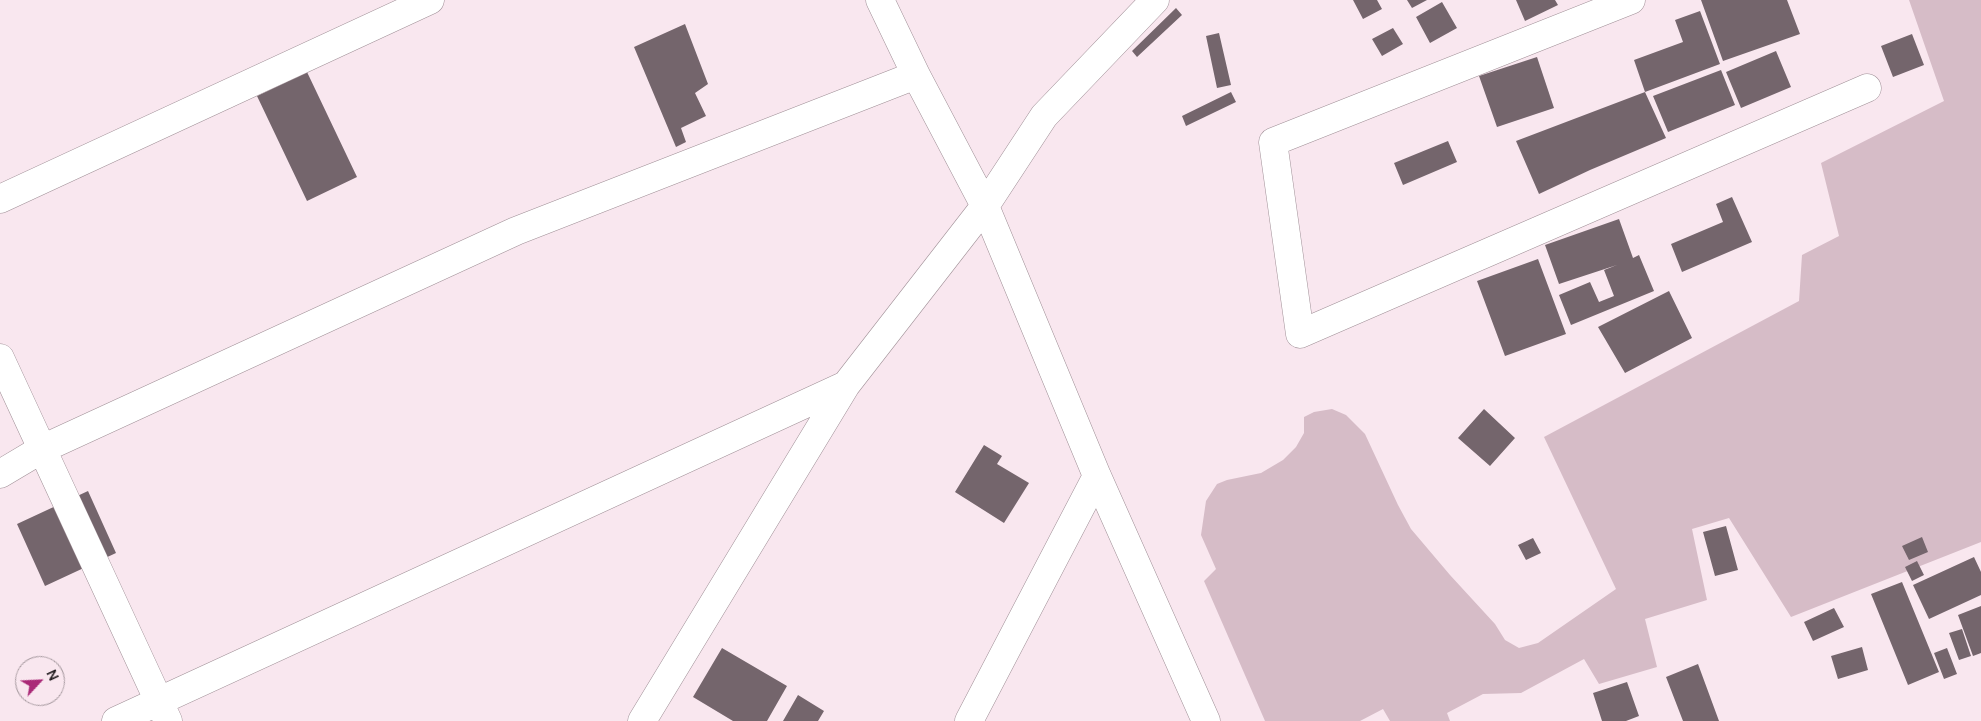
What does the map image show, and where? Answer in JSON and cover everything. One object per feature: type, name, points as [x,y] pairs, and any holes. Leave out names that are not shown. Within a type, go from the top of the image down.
[{"type":"street","points":[[0,199],[430,0]]},
{"type":"street","points":[[880,0],[916,75],[985,206],[1097,476],[1206,721]]},
{"type":"street","points":[[642,721],[846,385],[985,206],[1044,116],[1155,0]]},
{"type":"street","points":[[1631,0],[1273,142],[1300,334],[1867,88]]},
{"type":"street","points":[[0,474],[42,449],[516,231],[916,75]]},
{"type":"street","points":[[0,358],[163,711]]},
{"type":"street","points":[[116,721],[163,711],[846,385]]},
{"type":"street","points":[[969,721],[1097,476]]},
{"type":"shaded area","points":[[1909,0],[1981,0],[1981,542],[1791,617],[1729,518],[1692,529],[1707,600],[1645,619],[1657,667],[1599,684],[1584,659],[1521,693],[1483,694],[1447,713],[1450,721],[1390,721],[1383,709],[1360,721],[1265,721],[1204,581],[1216,569],[1201,535],[1206,501],[1217,484],[1261,473],[1283,460],[1296,447],[1304,433],[1304,417],[1314,412],[1332,409],[1346,415],[1365,434],[1411,529],[1495,624],[1505,640],[1519,648],[1538,643],[1616,589],[1544,437],[1799,301],[1802,255],[1839,236],[1821,163],[1944,101]]},
{"type":"building","points":[[1353,0],[1377,0],[1382,9],[1363,19]]},
{"type":"building","points":[[1407,0],[1427,0],[1412,8]]},
{"type":"building","points":[[1516,0],[1555,0],[1558,5],[1525,21]]},
{"type":"building","points":[[1701,0],[1787,0],[1800,34],[1723,61]]},
{"type":"building","points":[[1442,2],[1457,28],[1430,43],[1416,17]]},
{"type":"building","points":[[1176,8],[1182,15],[1137,57],[1132,51]]},
{"type":"building","points":[[1700,11],[1720,64],[1645,92],[1634,60],[1683,42],[1675,20]]},
{"type":"building","points":[[685,24],[708,84],[695,93],[706,116],[681,128],[686,142],[676,147],[634,47]]},
{"type":"building","points":[[1393,28],[1403,44],[1382,56],[1372,39]]},
{"type":"building","points":[[1219,33],[1231,85],[1217,88],[1206,36]]},
{"type":"building","points":[[1912,34],[1924,65],[1893,77],[1881,46]]},
{"type":"building","points":[[1776,51],[1791,87],[1741,108],[1726,72]]},
{"type":"building","points":[[1537,57],[1554,108],[1497,127],[1479,76]]},
{"type":"building","points":[[1721,70],[1735,105],[1668,132],[1653,96]]},
{"type":"building","points":[[307,72],[357,177],[307,201],[257,96]]},
{"type":"building","points":[[1231,92],[1236,102],[1186,126],[1182,116]]},
{"type":"building","points":[[1645,92],[1666,138],[1539,194],[1516,141]]},
{"type":"building","points":[[1448,141],[1457,162],[1403,185],[1394,163]]},
{"type":"building","points":[[1732,197],[1752,242],[1682,272],[1671,244],[1723,222],[1716,204]]},
{"type":"building","points":[[1619,219],[1633,258],[1639,255],[1654,291],[1571,325],[1559,295],[1590,282],[1599,302],[1614,296],[1604,270],[1617,265],[1559,284],[1545,245]]},
{"type":"building","points":[[1538,259],[1566,334],[1505,356],[1477,281]]},
{"type":"building","points":[[1669,291],[1692,338],[1625,373],[1598,327]]},
{"type":"building","points":[[1484,409],[1515,438],[1490,466],[1458,438]]},
{"type":"building","points":[[984,445],[1002,456],[997,464],[1029,483],[1004,523],[955,492]]},
{"type":"building","points":[[88,491],[116,553],[45,586],[17,524]]},
{"type":"building","points":[[1726,526],[1738,570],[1715,576],[1703,532]]},
{"type":"building","points":[[1922,537],[1928,552],[1909,560],[1902,546]]},
{"type":"building","points":[[1533,538],[1541,553],[1526,560],[1518,545]]},
{"type":"building","points":[[1974,557],[1981,572],[1981,595],[1929,619],[1913,585]]},
{"type":"building","points":[[1917,561],[1924,575],[1912,581],[1905,567]]},
{"type":"building","points":[[1902,582],[1939,672],[1908,685],[1871,594]]},
{"type":"building","points":[[1981,606],[1981,653],[1973,656],[1958,615]]},
{"type":"building","points":[[1834,608],[1844,627],[1813,641],[1804,622]]},
{"type":"building","points":[[1962,629],[1971,656],[1959,660],[1949,633]]},
{"type":"building","points":[[1862,647],[1868,670],[1838,679],[1831,656]]},
{"type":"building","points":[[722,648],[787,686],[767,721],[733,721],[693,697]]},
{"type":"building","points":[[1947,648],[1957,674],[1944,679],[1934,653]]},
{"type":"building","points":[[1698,664],[1719,721],[1683,721],[1666,677]]},
{"type":"building","points":[[1627,682],[1639,716],[1626,721],[1602,721],[1593,693]]},
{"type":"building","points":[[798,695],[824,711],[818,721],[783,721]]}]
